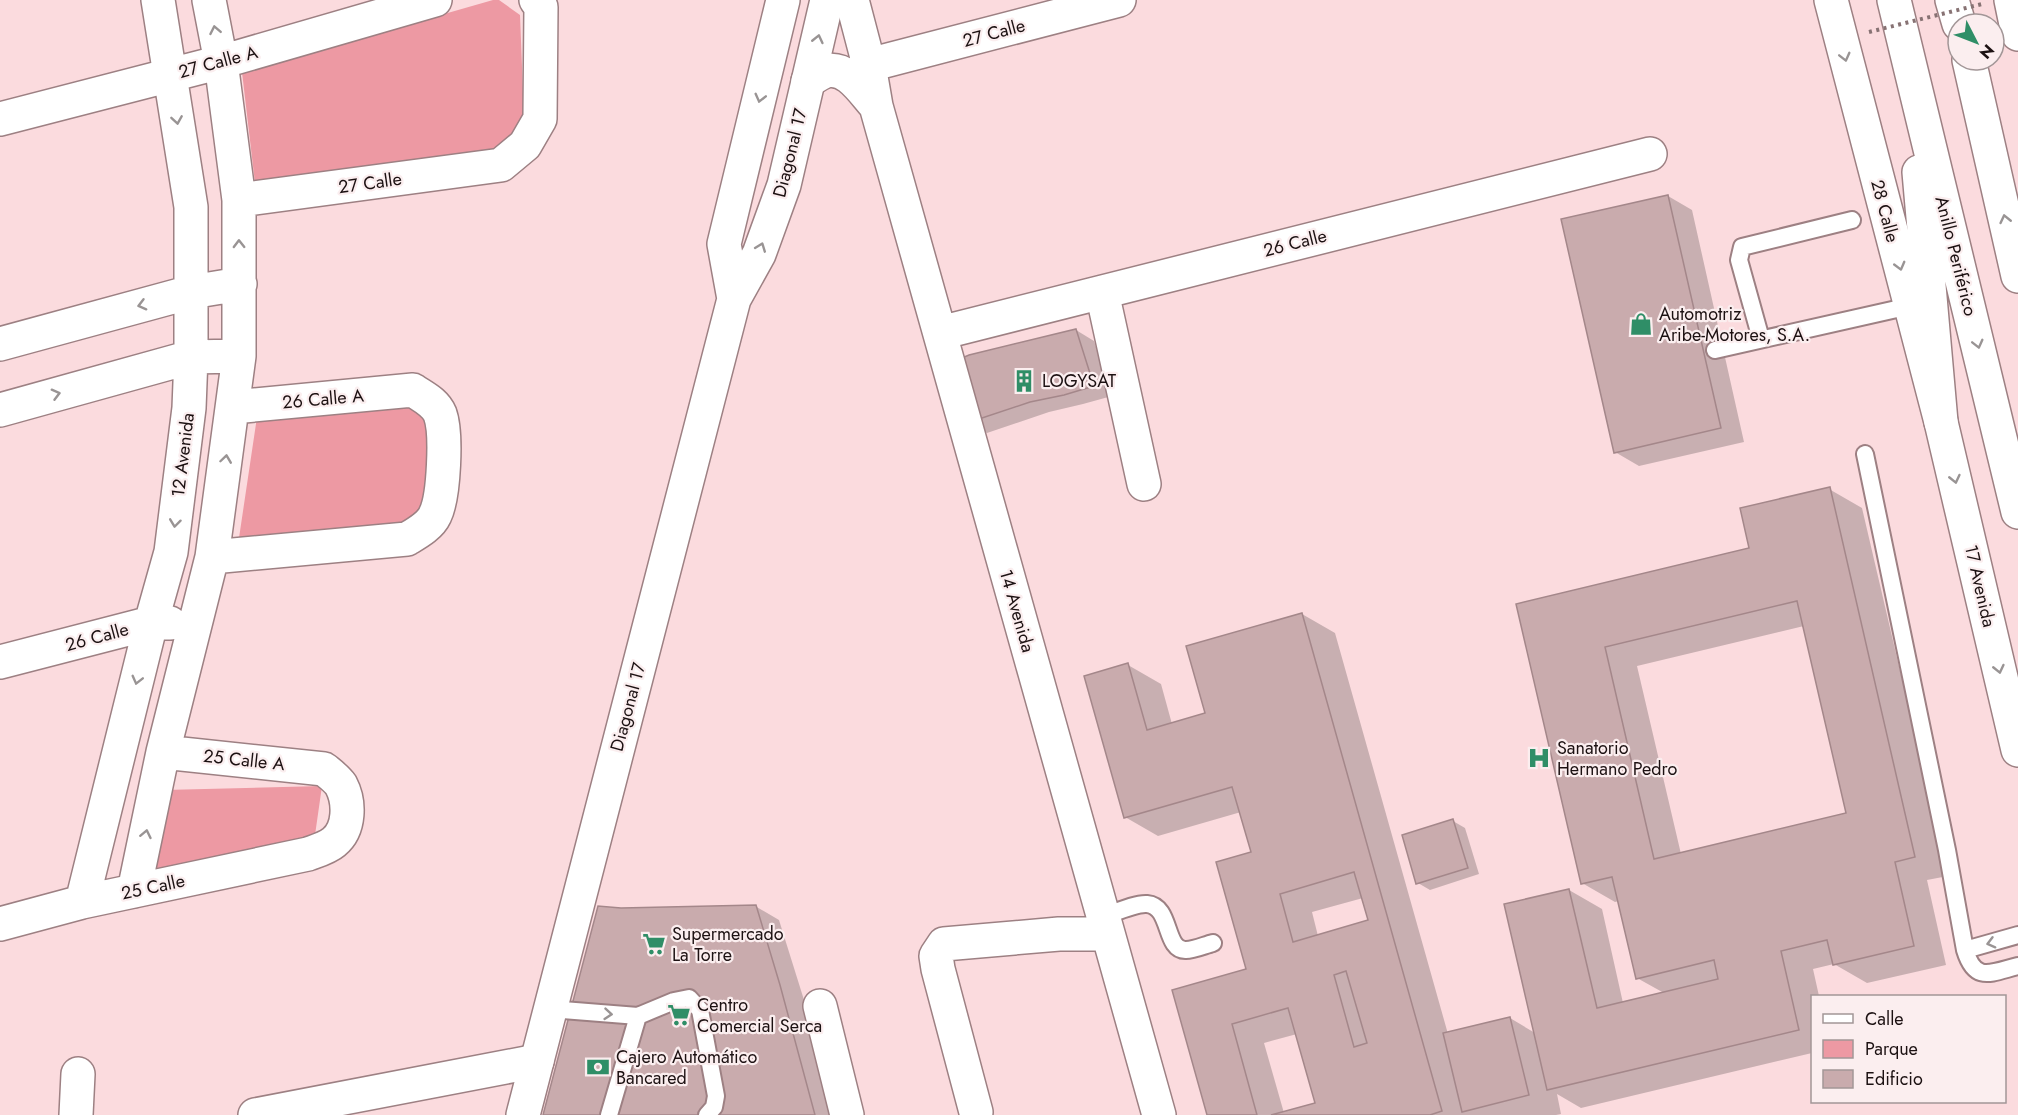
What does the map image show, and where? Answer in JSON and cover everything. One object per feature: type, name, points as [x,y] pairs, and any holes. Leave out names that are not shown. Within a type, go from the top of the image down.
[{"type":"main road","name":"12 Avenida","points":[[82,902],[151,623],[171,552],[189,408],[192,357],[191,207],[158,0]]},
{"type":"main road","points":[[134,891],[163,752],[212,557],[239,356],[239,200],[221,62],[209,0]]},
{"type":"main road","name":"27 Calle A","points":[[0,118],[221,62],[435,0]]},
{"type":"main road","name":"27 Calle","points":[[239,200],[501,165],[525,145],[540,119],[541,7],[536,0]]},
{"type":"main road","name":"Diagonal 17","points":[[734,298],[724,244],[783,0]]},
{"type":"main road","name":"Diagonal 17","points":[[524,1114],[734,298],[759,254],[784,185],[827,0]]},
{"type":"main road","name":"14 Avenida","points":[[852,0],[869,65],[876,106],[1159,1115]]},
{"type":"main road","name":"27 Calle","points":[[869,65],[1119,0]]},
{"type":"main road","name":"28 Calle","points":[[1831,0],[1941,422]]},
{"type":"main road","name":"Anillo Periférico","points":[[1894,0],[2018,512]]},
{"type":"main road","points":[[1976,7],[2018,34]]},
{"type":"main road","points":[[1910,63],[1941,422]]},
{"type":"main road","name":"14 Avenida","points":[[808,81],[825,72],[839,71],[850,78],[876,106]]},
{"type":"main road","points":[[1972,72],[2018,276]]},
{"type":"main road","name":"26 Calle","points":[[940,333],[1650,154]]},
{"type":"main road","points":[[0,344],[191,292],[240,284]]},
{"type":"main road","points":[[1102,292],[1144,484]]},
{"type":"main road","points":[[0,410],[192,357],[239,356]]},
{"type":"main road","name":"26 Calle A","points":[[212,557],[407,539],[423,530],[435,516],[441,492],[444,433],[440,413],[432,402],[413,390],[233,407]]},
{"type":"main road","name":"17 Avenida","points":[[1941,422],[2018,750]]},
{"type":"main road","name":"26 Calle","points":[[0,662],[151,623],[195,622]]},
{"type":"main road","name":"25 Calle A","points":[[163,752],[324,769]]},
{"type":"main road","name":"25 Calle","points":[[0,924],[82,902],[308,854],[334,842],[344,826],[347,800],[340,783],[324,769]]},
{"type":"main road","points":[[976,1112],[938,969],[936,956],[944,944],[1059,934],[1105,925]]},
{"type":"main road","points":[[820,1006],[847,1115]]},
{"type":"main road","points":[[255,1115],[537,1061]]},
{"type":"main road","points":[[76,1115],[78,1074]]},
{"type":"lane","points":[[1761,339],[1739,260],[1742,247],[1851,220]]},
{"type":"lane","points":[[1715,350],[1910,306]]},
{"type":"lane","points":[[1865,454],[1969,964],[1975,971],[1982,973],[2018,966]]},
{"type":"lane","points":[[1105,925],[1146,903],[1154,906],[1165,918],[1173,943],[1177,948],[1185,951],[1213,943]]},
{"type":"lane","points":[[1965,950],[2018,935]]},
{"type":"lane","points":[[550,1009],[638,1016],[674,1001],[689,998],[700,1010],[716,1096],[714,1107],[707,1115]]},
{"type":"lane","points":[[609,1115],[638,1016]]},
{"type":"path","points":[[1869,32],[1976,7]]},
{"type":"green space","points":[[499,0],[520,15],[524,119],[498,149],[255,183],[242,72]]},
{"type":"green space","points":[[437,406],[432,525],[239,538],[257,417]]},
{"type":"green space","points":[[322,786],[314,842],[136,888],[164,790]]},
{"type":"building","name":"Automotriz Aribe-Motores, S.A.","points":[[1668,195],[1721,428],[1614,453],[1561,219]]},
{"type":"building","name":"LOGYSAT","points":[[1076,329],[1094,386],[1030,402],[967,423],[955,361],[969,355]]},
{"type":"building","points":[[1830,487],[1915,857],[1895,862],[1914,946],[1833,965],[1827,940],[1781,951],[1799,1030],[1547,1090],[1504,904],[1569,889],[1597,1008],[1718,979],[1714,960],[1636,979],[1612,877],[1581,884],[1516,604],[1749,548],[1740,508]],"holes":[[[1797,601],[1846,813],[1654,859],[1605,647]]]},
{"type":"building","points":[[1302,613],[1442,1111],[1430,1115],[1271,1115],[1315,1103],[1288,1008],[1232,1024],[1257,1115],[1207,1115],[1172,990],[1246,969],[1216,862],[1251,852],[1232,787],[1124,818],[1084,676],[1128,663],[1147,730],[1205,713],[1186,646]],"holes":[[[1354,872],[1368,920],[1293,942],[1280,894]],[[1346,971],[1367,1043],[1354,1047],[1334,975]]]},
{"type":"building","points":[[1453,819],[1468,868],[1416,884],[1402,835]]},
{"type":"building","name":"Centro Comercial Serca","points":[[756,905],[815,1115],[543,1115],[598,906],[621,908]]},
{"type":"building","points":[[1510,1017],[1529,1095],[1462,1112],[1443,1033]]},
{"type":"place","name":"Automotriz Aribe-Motores, S.A.","points":[[1641,324]]},
{"type":"place","name":"LOGYSAT","points":[[1024,381]]},
{"type":"place","name":"Sanatorio Hermano Pedro","points":[[1539,758]]},
{"type":"place","name":"Supermercado La Torre","points":[[654,944]]},
{"type":"place","name":"Centro Comercial Serca","points":[[679,1015]]},
{"type":"place","name":"Cajero Automático Bancared","points":[[598,1067]]}]
